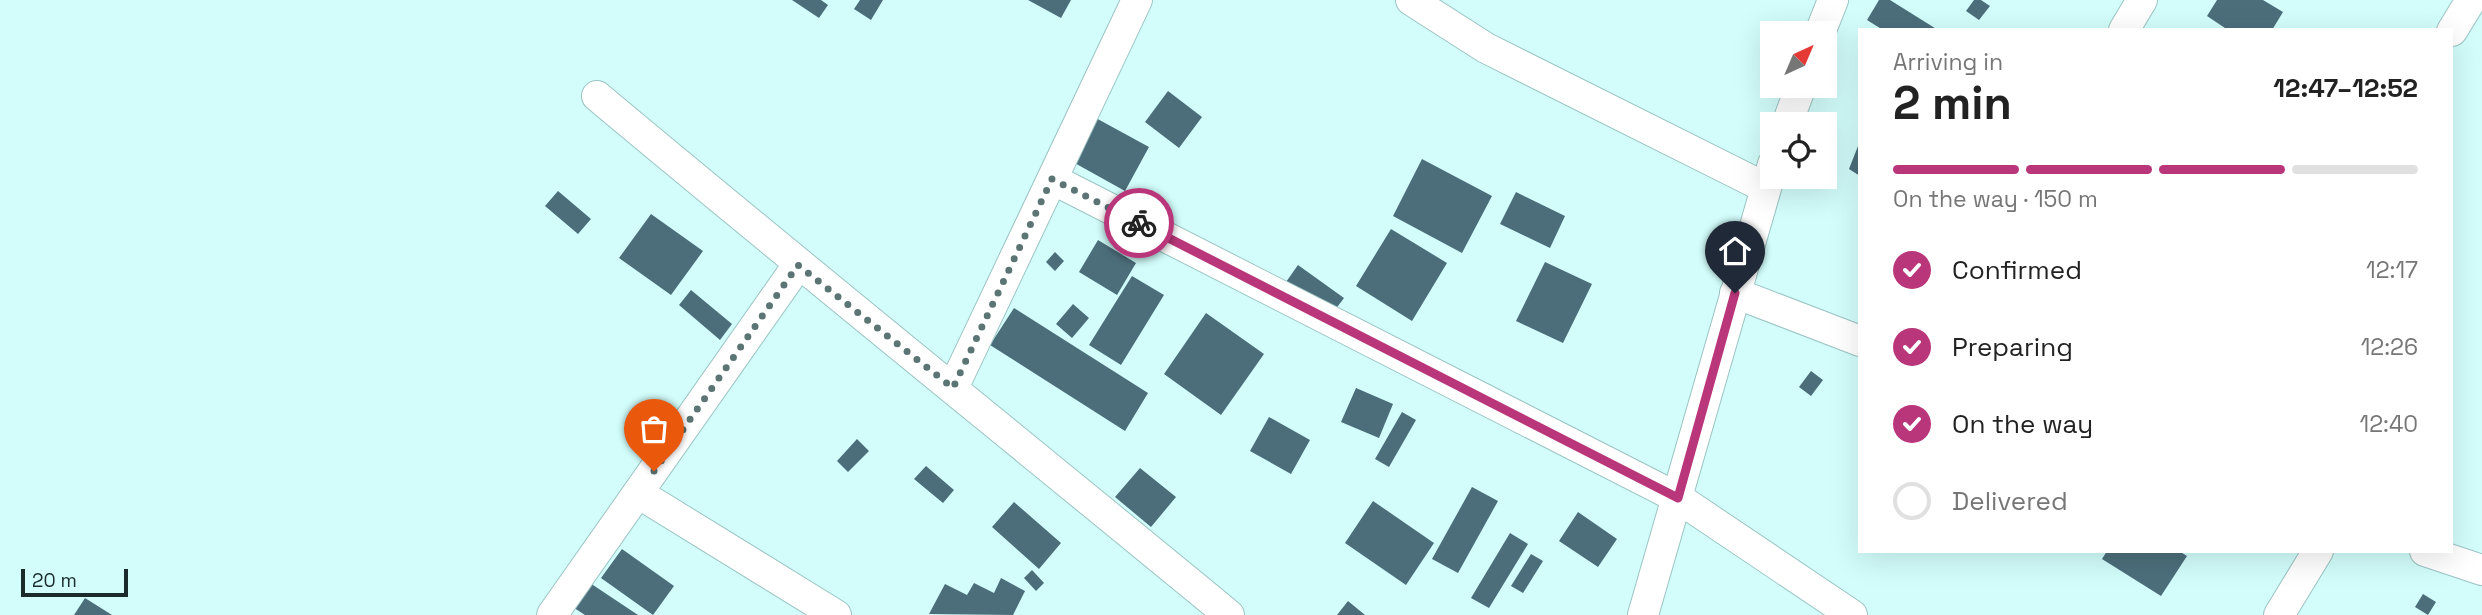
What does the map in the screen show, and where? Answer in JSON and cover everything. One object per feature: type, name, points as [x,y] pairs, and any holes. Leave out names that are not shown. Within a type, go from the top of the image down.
[{"type":"street","points":[[953,388],[1137,0]]},
{"type":"street","points":[[1411,0],[1486,48],[1760,172]]},
{"type":"street","points":[[1825,21],[1833,0]]},
{"type":"street","points":[[2125,28],[2142,0]]},
{"type":"street","points":[[2453,29],[2472,0]]},
{"type":"street","points":[[597,96],[798,265],[953,388],[1229,615]]},
{"type":"street","points":[[1052,179],[1678,498],[1852,615]]},
{"type":"street","points":[[1643,615],[1765,189]]},
{"type":"street","points":[[552,615],[798,265]]},
{"type":"street","points":[[1735,293],[1858,340]]},
{"type":"street","points":[[638,493],[836,615]]},
{"type":"street","points":[[2279,615],[2317,553]]},
{"type":"street","points":[[2431,553],[2482,570]]},
{"type":"building","points":[[792,0],[821,0],[828,5],[819,18]]},
{"type":"building","points":[[860,0],[883,0],[871,20],[854,9]]},
{"type":"building","points":[[1028,0],[1071,0],[1061,18]]},
{"type":"building","points":[[1879,0],[1890,0],[1935,28],[1880,28],[1867,20]]},
{"type":"building","points":[[1974,0],[1981,0],[1990,6],[1979,20],[1966,11]]},
{"type":"building","points":[[2217,0],[2263,0],[2283,12],[2273,28],[2225,28],[2207,16]]},
{"type":"building","points":[[1168,91],[1202,117],[1179,148],[1145,122]]},
{"type":"building","points":[[1094,117],[1149,147],[1125,191],[1071,161]]},
{"type":"building","points":[[1858,146],[1858,175],[1849,169]]},
{"type":"building","points":[[1422,159],[1492,196],[1462,253],[1393,216]]},
{"type":"building","points":[[558,191],[591,219],[578,234],[545,206]]},
{"type":"building","points":[[1516,192],[1565,216],[1550,248],[1500,224]]},
{"type":"building","points":[[651,214],[703,251],[671,295],[619,258]]},
{"type":"building","points":[[1391,229],[1447,263],[1412,321],[1356,286]]},
{"type":"building","points":[[1098,240],[1136,263],[1117,295],[1079,272]]},
{"type":"building","points":[[1055,252],[1064,261],[1055,271],[1046,262]]},
{"type":"building","points":[[1545,262],[1592,284],[1563,343],[1516,321]]},
{"type":"building","points":[[1298,265],[1344,298],[1332,314],[1286,282]]},
{"type":"building","points":[[1132,276],[1164,295],[1121,365],[1089,345]]},
{"type":"building","points":[[691,290],[732,324],[720,340],[679,305]]},
{"type":"building","points":[[1073,304],[1089,318],[1072,338],[1056,324]]},
{"type":"building","points":[[1014,308],[1148,393],[1125,431],[990,345]]},
{"type":"building","points":[[1206,313],[1264,354],[1221,415],[1164,374]]},
{"type":"building","points":[[1811,371],[1823,380],[1811,396],[1799,387]]},
{"type":"building","points":[[1356,388],[1393,404],[1379,438],[1341,422]]},
{"type":"building","points":[[1402,412],[1416,420],[1389,467],[1375,459]]},
{"type":"building","points":[[1269,417],[1310,440],[1291,474],[1250,451]]},
{"type":"building","points":[[857,439],[869,451],[848,472],[837,461]]},
{"type":"building","points":[[926,466],[954,490],[943,503],[914,479]]},
{"type":"building","points":[[1140,468],[1176,497],[1151,527],[1115,497]]},
{"type":"building","points":[[1472,487],[1498,501],[1458,573],[1432,559]]},
{"type":"building","points":[[1373,501],[1434,543],[1406,585],[1345,543]]},
{"type":"building","points":[[1014,502],[1061,543],[1039,569],[992,527]]},
{"type":"building","points":[[1578,512],[1617,539],[1598,567],[1559,541]]},
{"type":"building","points":[[1510,533],[1528,544],[1489,608],[1471,598]]},
{"type":"building","points":[[622,549],[674,586],[653,615],[601,578]]},
{"type":"building","points":[[2106,553],[2182,553],[2187,556],[2161,596],[2102,559]]},
{"type":"building","points":[[1531,554],[1543,561],[1523,593],[1511,586]]},
{"type":"building","points":[[1032,570],[1044,583],[1036,591],[1024,578]]},
{"type":"building","points":[[1001,578],[1025,591],[1013,615],[929,614],[945,584],[967,595],[974,583],[994,593]]},
{"type":"building","points":[[584,579],[638,615],[585,615],[568,604]]},
{"type":"building","points":[[2423,594],[2436,602],[2428,615],[2415,607]]},
{"type":"building","points":[[85,598],[112,615],[74,615]]},
{"type":"building","points":[[1348,601],[1365,615],[1337,615]]},
{"type":"way so far","points":[[654,471],[798,265],[953,388],[1052,179],[1139,223]]},
{"type":"route","points":[[1139,223],[1678,498],[1735,293]]}]
